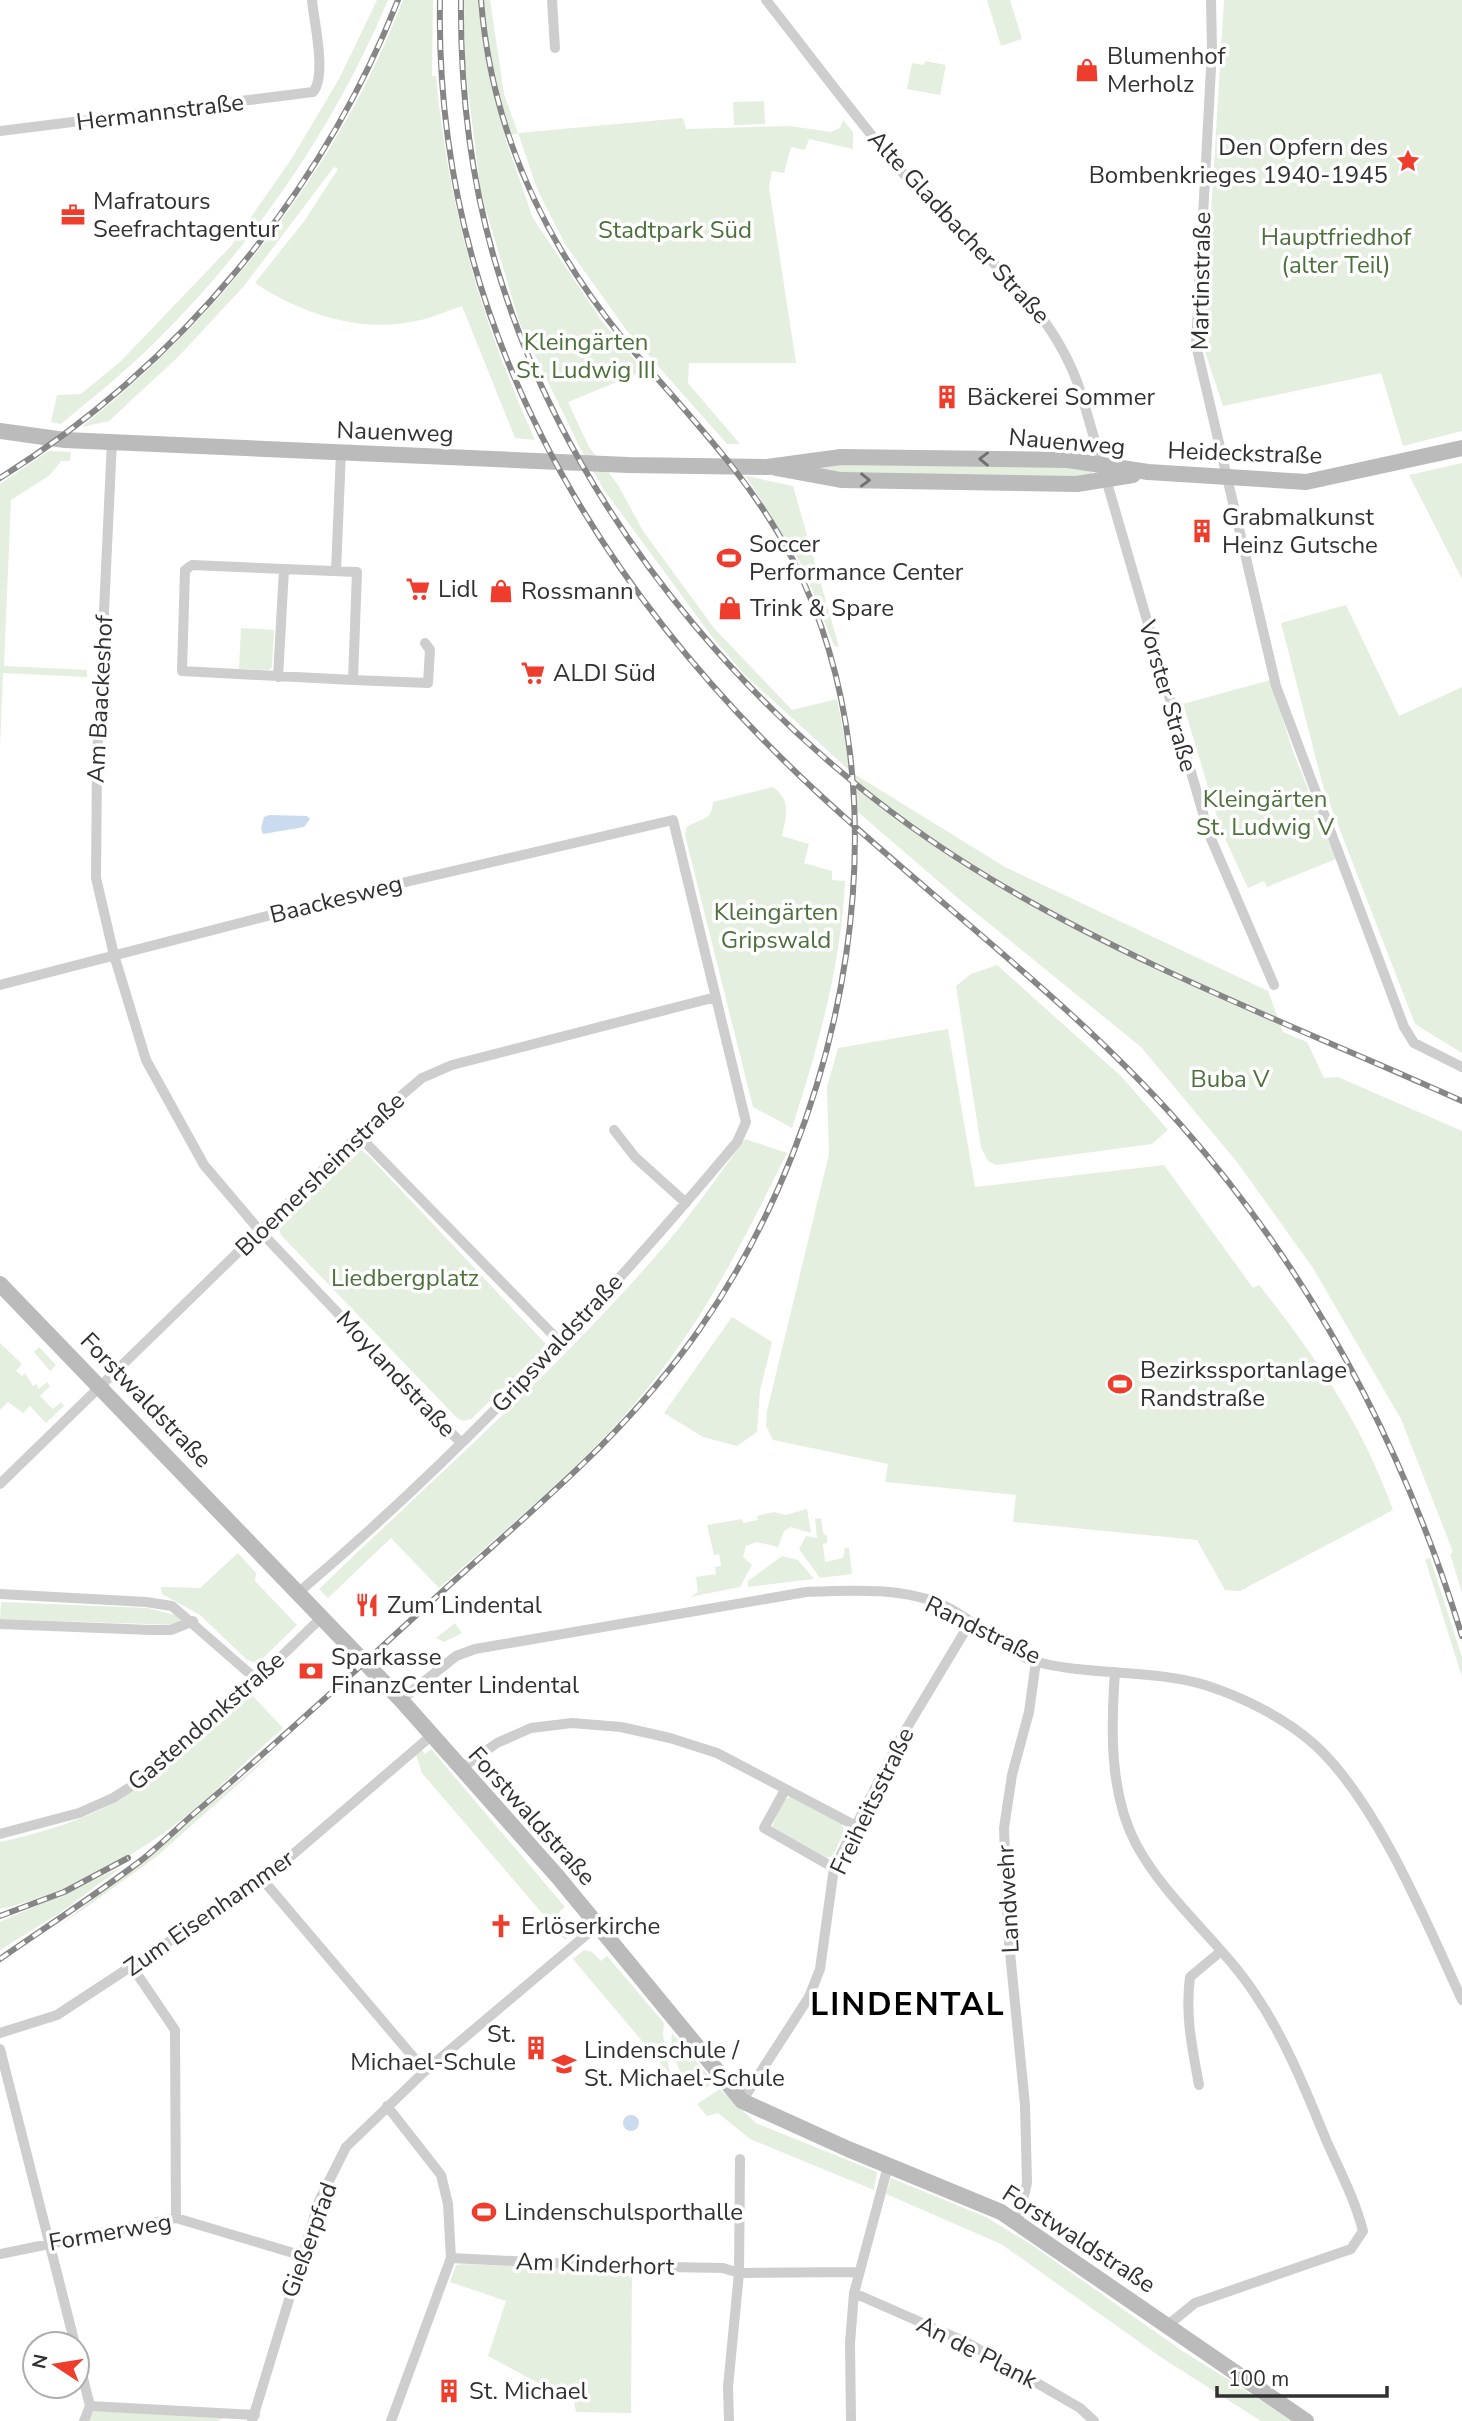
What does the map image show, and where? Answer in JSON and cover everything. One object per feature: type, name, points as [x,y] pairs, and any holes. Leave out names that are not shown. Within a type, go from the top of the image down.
[{"type":"street","name":"Hermannstraße","points":[[0,131],[299,96],[313,92],[318,87],[320,73],[312,0]]},
{"type":"street","points":[[552,0],[555,48]]},
{"type":"street","name":"Alte Gladbacher Straße","points":[[766,0],[903,173],[1032,304],[1054,331],[1077,380],[1103,472]]},
{"type":"street","name":"Martinstraße","points":[[1211,0],[1212,50],[1196,345],[1225,475]]},
{"type":"street","name":"Nauenweg","points":[[0,431],[21,436],[112,441],[605,464],[767,467],[841,457],[1068,460],[1103,472],[1148,472]]},
{"type":"street","name":"Nauenweg","points":[[0,439],[21,436]]},
{"type":"street","name":"Am Baackeshof","points":[[112,441],[96,808],[96,877],[114,956]]},
{"type":"street","name":"Heideckstraße","points":[[1148,472],[1319,481],[1462,447]]},
{"type":"street","points":[[336,571],[341,453]]},
{"type":"street","name":"Nauenweg","points":[[767,467],[841,480],[1077,484],[1103,472]]},
{"type":"street","name":"Vorster Straße","points":[[1103,472],[1209,834],[1275,985]]},
{"type":"street","points":[[1225,475],[1276,686],[1404,1027],[1414,1043],[1462,1068]]},
{"type":"street","points":[[353,680],[357,572],[192,565],[185,570],[182,671],[428,684],[430,650],[425,643]]},
{"type":"street","points":[[278,677],[284,569]]},
{"type":"street","name":"Baackesweg","points":[[0,985],[341,897],[673,820]]},
{"type":"street","name":"Gripswaldstraße","points":[[299,1592],[461,1443],[561,1343],[737,1142],[746,1122],[673,820]]},
{"type":"street","name":"Moylandstraße","points":[[114,956],[146,1060],[204,1165],[260,1231],[461,1443]]},
{"type":"street","name":"Bloemersheimstraße","points":[[0,1484],[99,1385],[422,1077],[452,1065],[716,997]]},
{"type":"street","points":[[614,1130],[635,1157],[686,1203]]},
{"type":"street","points":[[359,1136],[561,1343]]},
{"type":"street","name":"Forstwaldstraße","points":[[0,1283],[401,1700],[598,1925],[743,2101],[888,2166],[1001,2212],[1306,2421]]},
{"type":"street","name":"Randstraße","points":[[401,1700],[456,1656],[475,1649],[772,1596],[840,1590],[926,1599],[971,1621],[1002,1645],[1036,1661],[1205,1685],[1280,1718],[1316,1746],[1352,1786],[1383,1838],[1462,2000]]},
{"type":"street","points":[[0,1594],[146,1602],[172,1606],[193,1621],[257,1681]]},
{"type":"street","name":"Gastendonkstraße","points":[[0,1833],[55,1821],[113,1798],[150,1774],[257,1681],[322,1617]]},
{"type":"street","points":[[0,1624],[171,1630],[193,1621]]},
{"type":"street","name":"Freiheitsstraße","points":[[743,2101],[809,1997],[820,1969],[834,1868],[902,1736],[971,1621]]},
{"type":"street","name":"Landwehr","points":[[1018,2222],[1027,2183],[1025,2105],[1008,1931],[1004,1828],[1012,1775],[1029,1712],[1036,1661]]},
{"type":"street","points":[[1115,1672],[1111,1721],[1114,1760],[1121,1798],[1135,1843],[1158,1877],[1254,1992],[1289,2052],[1363,2231],[1351,2249],[1195,2302],[1168,2325]]},
{"type":"street","points":[[460,1769],[497,1743],[531,1728],[572,1723],[621,1727],[670,1738],[717,1753],[856,1826]]},
{"type":"street","name":"Zum Eisenhammer","points":[[0,2033],[57,2015],[263,1881],[431,1736]]},
{"type":"street","points":[[785,1790],[764,1828],[834,1868]]},
{"type":"street","points":[[263,1881],[425,2071]]},
{"type":"street","name":"Gießerpfad","points":[[253,2418],[300,2255],[319,2201],[346,2147],[425,2071],[598,1925]]},
{"type":"street","points":[[1199,2085],[1188,2030],[1187,2002],[1191,1977],[1220,1952]]},
{"type":"street","points":[[133,1968],[175,2030],[176,2218]]},
{"type":"street","points":[[0,2049],[71,2330]]},
{"type":"street","points":[[0,2104],[13,2100]]},
{"type":"street","points":[[387,2106],[441,2175],[448,2204],[451,2258],[391,2421]]},
{"type":"street","points":[[729,2421],[728,2386],[739,2273],[740,2159]]},
{"type":"street","points":[[851,2421],[850,2343],[854,2293],[888,2166]]},
{"type":"street","name":"Formerweg","points":[[0,2255],[49,2242],[176,2218],[300,2255]]},
{"type":"street","name":"Am Kinderhort","points":[[451,2258],[610,2266],[723,2268],[739,2273]]},
{"type":"street","points":[[739,2273],[858,2272]]},
{"type":"street","name":"An de Plank","points":[[854,2293],[968,2343],[1080,2408],[1094,2421]]},
{"type":"street","points":[[84,2421],[90,2406],[88,2400]]},
{"type":"street","points":[[90,2406],[253,2418]]},
{"type":"green space","points":[[377,0],[388,0],[342,95],[316,140],[257,227],[189,307],[142,355],[61,424],[51,422],[57,395],[81,394],[121,361],[231,246],[292,158],[339,79]]},
{"type":"green space","points":[[403,0],[433,0],[432,76],[436,76],[441,124],[458,217],[498,351],[535,440],[515,438],[462,306],[426,319],[399,324],[356,323],[313,312],[255,283],[305,220],[338,169],[334,167],[244,286],[179,356],[109,421],[82,427],[182,336],[228,287],[271,234],[310,180],[345,122],[376,62]]},
{"type":"green space","points":[[464,0],[490,0],[504,94],[518,133],[505,138],[533,218],[601,320],[644,371],[568,402],[589,447],[618,485],[643,531],[714,628],[792,710],[837,699],[851,772],[1005,867],[1268,991],[1283,1032],[1307,1042],[1324,1078],[1338,1077],[1462,1131],[1462,1593],[1450,1554],[1453,1552],[1401,1419],[1313,1268],[1237,1162],[1141,1047],[960,900],[851,806],[850,771],[745,675],[713,638],[604,490],[579,446],[520,324],[481,194],[465,66]]},
{"type":"green space","points":[[987,0],[1010,0],[1022,39],[1001,46]]},
{"type":"green space","name":"Hauptfriedhof (alter Teil)","points":[[1224,0],[1462,0],[1462,431],[1403,446],[1381,373],[1223,406],[1203,346]]},
{"type":"green space","points":[[925,61],[946,65],[940,95],[907,89],[912,63],[924,65]]},
{"type":"green space","points":[[764,101],[765,124],[734,125],[733,102]]},
{"type":"green space","name":"Stadtpark Süd","points":[[683,118],[686,129],[790,126],[831,132],[840,128],[843,120],[853,132],[853,149],[809,139],[805,150],[791,147],[784,173],[772,171],[769,187],[796,363],[689,363],[688,383],[740,444],[727,444],[627,331],[565,244],[538,191],[518,133]]},
{"type":"green space","points":[[49,451],[71,452],[70,461],[61,461],[50,475],[11,500],[4,666],[87,670],[87,677],[3,673],[0,747],[0,484]]},
{"type":"green space","points":[[821,463],[1069,465],[1094,472],[1081,478],[825,473],[818,467]]},
{"type":"green space","points":[[1462,463],[1462,579],[1409,475]]},
{"type":"green space","points":[[746,476],[793,486],[839,647],[834,646],[804,569]]},
{"type":"green space","points":[[1346,605],[1399,716],[1462,687],[1462,1053],[1415,1024],[1323,786],[1281,623]]},
{"type":"green space","points":[[241,628],[274,630],[272,667],[269,670],[239,669]]},
{"type":"green space","name":"Kleingärten St. Ludwig V","points":[[1270,680],[1294,754],[1336,859],[1267,887],[1264,881],[1248,888],[1221,830],[1183,704]]},
{"type":"green space","name":"Kleingärten Gripswald","points":[[773,787],[785,803],[782,836],[809,844],[804,863],[832,871],[832,880],[845,881],[839,944],[827,1006],[792,1128],[753,1107],[685,835],[686,828],[710,813],[713,802]]},
{"type":"green space","points":[[997,965],[1122,1077],[1168,1130],[1152,1144],[996,1165],[988,1161],[981,1147],[956,986],[971,974]]},
{"type":"green space","name":"Bezirkssportanlage Randstraße","points":[[948,1029],[975,1187],[1164,1165],[1253,1288],[1259,1285],[1336,1392],[1367,1449],[1393,1510],[1240,1591],[1225,1590],[1197,1540],[1013,1522],[1016,1495],[885,1482],[888,1464],[773,1440],[766,1426],[767,1411],[829,1154],[827,1087],[838,1048]]},
{"type":"green space","points":[[745,1139],[787,1153],[733,1259],[703,1310],[669,1360],[618,1423],[530,1508],[439,1588],[391,1538],[328,1598],[319,1589],[491,1426],[616,1301],[679,1228]]},
{"type":"green space","name":"Liedbergplatz","points":[[360,1150],[366,1153],[545,1343],[543,1350],[471,1419],[463,1421],[457,1418],[281,1235],[279,1228],[282,1221],[352,1153]]},
{"type":"green space","points":[[732,1317],[772,1342],[760,1391],[757,1432],[737,1446],[703,1437],[664,1413]]},
{"type":"green space","points":[[0,1343],[22,1364],[16,1371],[22,1376],[25,1373],[33,1386],[36,1384],[39,1389],[47,1382],[50,1386],[40,1396],[53,1409],[61,1402],[64,1406],[46,1423],[30,1406],[23,1413],[8,1402],[0,1410]]},
{"type":"green space","points":[[39,1347],[56,1365],[50,1371],[34,1352]]},
{"type":"green space","points":[[807,1509],[811,1533],[791,1527],[784,1531],[778,1547],[756,1542],[746,1546],[743,1557],[752,1565],[740,1587],[690,1597],[698,1592],[696,1577],[716,1574],[715,1567],[721,1566],[719,1554],[714,1555],[707,1525],[742,1519],[743,1523],[758,1520],[757,1516],[774,1512],[786,1515]]},
{"type":"green space","points":[[821,1518],[823,1533],[827,1536],[827,1543],[823,1544],[825,1562],[843,1558],[845,1548],[849,1548],[852,1574],[820,1578],[799,1549],[806,1536],[817,1538],[815,1519]]},
{"type":"green space","points":[[238,1553],[256,1573],[255,1581],[297,1625],[257,1664],[246,1659],[200,1615],[162,1594],[161,1587],[200,1588]]},
{"type":"green space","points":[[782,1556],[798,1560],[814,1579],[748,1587],[748,1581]]},
{"type":"green space","points":[[1430,1558],[1462,1657],[1462,1677],[1425,1559]]},
{"type":"green space","points":[[1,1602],[148,1608],[178,1616],[181,1620],[175,1625],[0,1619]]},
{"type":"green space","points":[[455,1623],[462,1633],[444,1642],[436,1638]]},
{"type":"green space","points":[[250,1693],[283,1728],[198,1806],[168,1830],[109,1867],[44,1897],[0,1909],[0,1842],[42,1832],[78,1819],[138,1789],[192,1748]]},
{"type":"green space","points":[[278,1749],[156,1857],[56,1929]]},
{"type":"green space","points":[[431,1749],[565,1907],[559,1912],[574,1930],[565,1940],[422,1773],[416,1755],[422,1750],[425,1754]]},
{"type":"green space","points":[[791,1797],[842,1824],[844,1832],[832,1857],[824,1858],[772,1827],[783,1800]]},
{"type":"green space","points":[[122,1867],[61,1912],[0,1950],[0,1922]]},
{"type":"green space","points":[[584,1950],[592,1952],[601,1961],[607,1956],[664,2023],[663,2035],[670,2074],[573,1959]]},
{"type":"green space","points":[[672,2033],[714,2082],[705,2088],[688,2082],[673,2052]]},
{"type":"green space","points":[[720,2089],[756,2123],[877,2172],[874,2190],[750,2139],[718,2113],[707,2116],[697,2104]]},
{"type":"green space","points":[[891,2178],[986,2217],[1032,2245],[1181,2350],[1294,2421],[1261,2421],[1162,2358],[1001,2244],[886,2194]]},
{"type":"green space","points":[[456,2265],[632,2271],[631,2413],[576,2412],[574,2402],[488,2356],[506,2301],[450,2282]]},
{"type":"green space","points":[[94,2411],[226,2417],[217,2421],[89,2421]]},
{"type":"water","points":[[307,816],[310,819],[304,827],[263,834],[261,828],[264,817]]},
{"type":"water","points":[[628,2115],[634,2115],[639,2123],[637,2129],[628,2131],[623,2126],[623,2120]]},
{"type":"railway","points":[[0,478],[65,434],[126,384],[184,329],[237,270],[285,208],[328,141],[366,72],[398,0]]},
{"type":"railway","points":[[440,0],[445,117],[465,228],[497,335],[542,437],[598,534],[663,626],[737,713],[819,794],[1095,1037],[1180,1124],[1228,1181],[1272,1240],[1349,1365],[1412,1497],[1462,1636]]},
{"type":"railway","points":[[461,0],[466,108],[483,214],[502,284],[536,374],[580,462],[633,545],[694,624],[761,698],[833,766],[911,826],[991,879],[1047,911],[1164,970],[1462,1101]]},
{"type":"railway","points":[[0,1959],[155,1849],[615,1432],[699,1330],[750,1246],[793,1154],[825,1056],[846,955],[855,852],[850,750],[829,652],[793,560],[757,500],[715,445],[595,303],[546,223],[526,181],[496,93],[481,0]]},
{"type":"railway","points":[[0,1916],[64,1892],[128,1858]]},
{"type":"place","name":"Blumenhof Merholz","points":[[1087,70]]},
{"type":"place","name":"Den Opfern des Bombenkrieges 1940-1945","points":[[1408,161]]},
{"type":"place","name":"Mafratours Seefrachtagentur","points":[[73,215]]},
{"type":"place","name":"Bäckerei Sommer","points":[[947,397]]},
{"type":"place","name":"Grabmalkunst Heinz Gutsche","points":[[1202,531]]},
{"type":"place","name":"Soccer Performance Center","points":[[729,558]]},
{"type":"place","name":"Lidl","points":[[418,589]]},
{"type":"place","name":"Rossmann","points":[[501,591]]},
{"type":"place","name":"Trink & Spare","points":[[730,608]]},
{"type":"place","name":"ALDI Süd","points":[[533,673]]},
{"type":"place","name":"Bezirkssportanlage Randstraße","points":[[1120,1384]]},
{"type":"place","name":"Zum Lindental","points":[[367,1605]]},
{"type":"place","name":"Sparkasse FinanzCenter Lindental","points":[[311,1671]]},
{"type":"place","name":"Erlöserkirche","points":[[501,1926]]},
{"type":"place","name":"St. Michael-Schule","points":[[536,2048]]},
{"type":"place","name":"Lindenschule / St. Michael-Schule","points":[[564,2064]]},
{"type":"place","name":"Lindenschulsporthalle","points":[[484,2212]]},
{"type":"place","name":"St. Michael","points":[[449,2391]]},
{"type":"district","name":"LINDENTAL","points":[[908,2004]]},
{"type":"park label","name":"Kleingärten St. Ludwig III","points":[[586,356]]},
{"type":"park label","name":"Buba V","points":[[1230,1079]]}]
